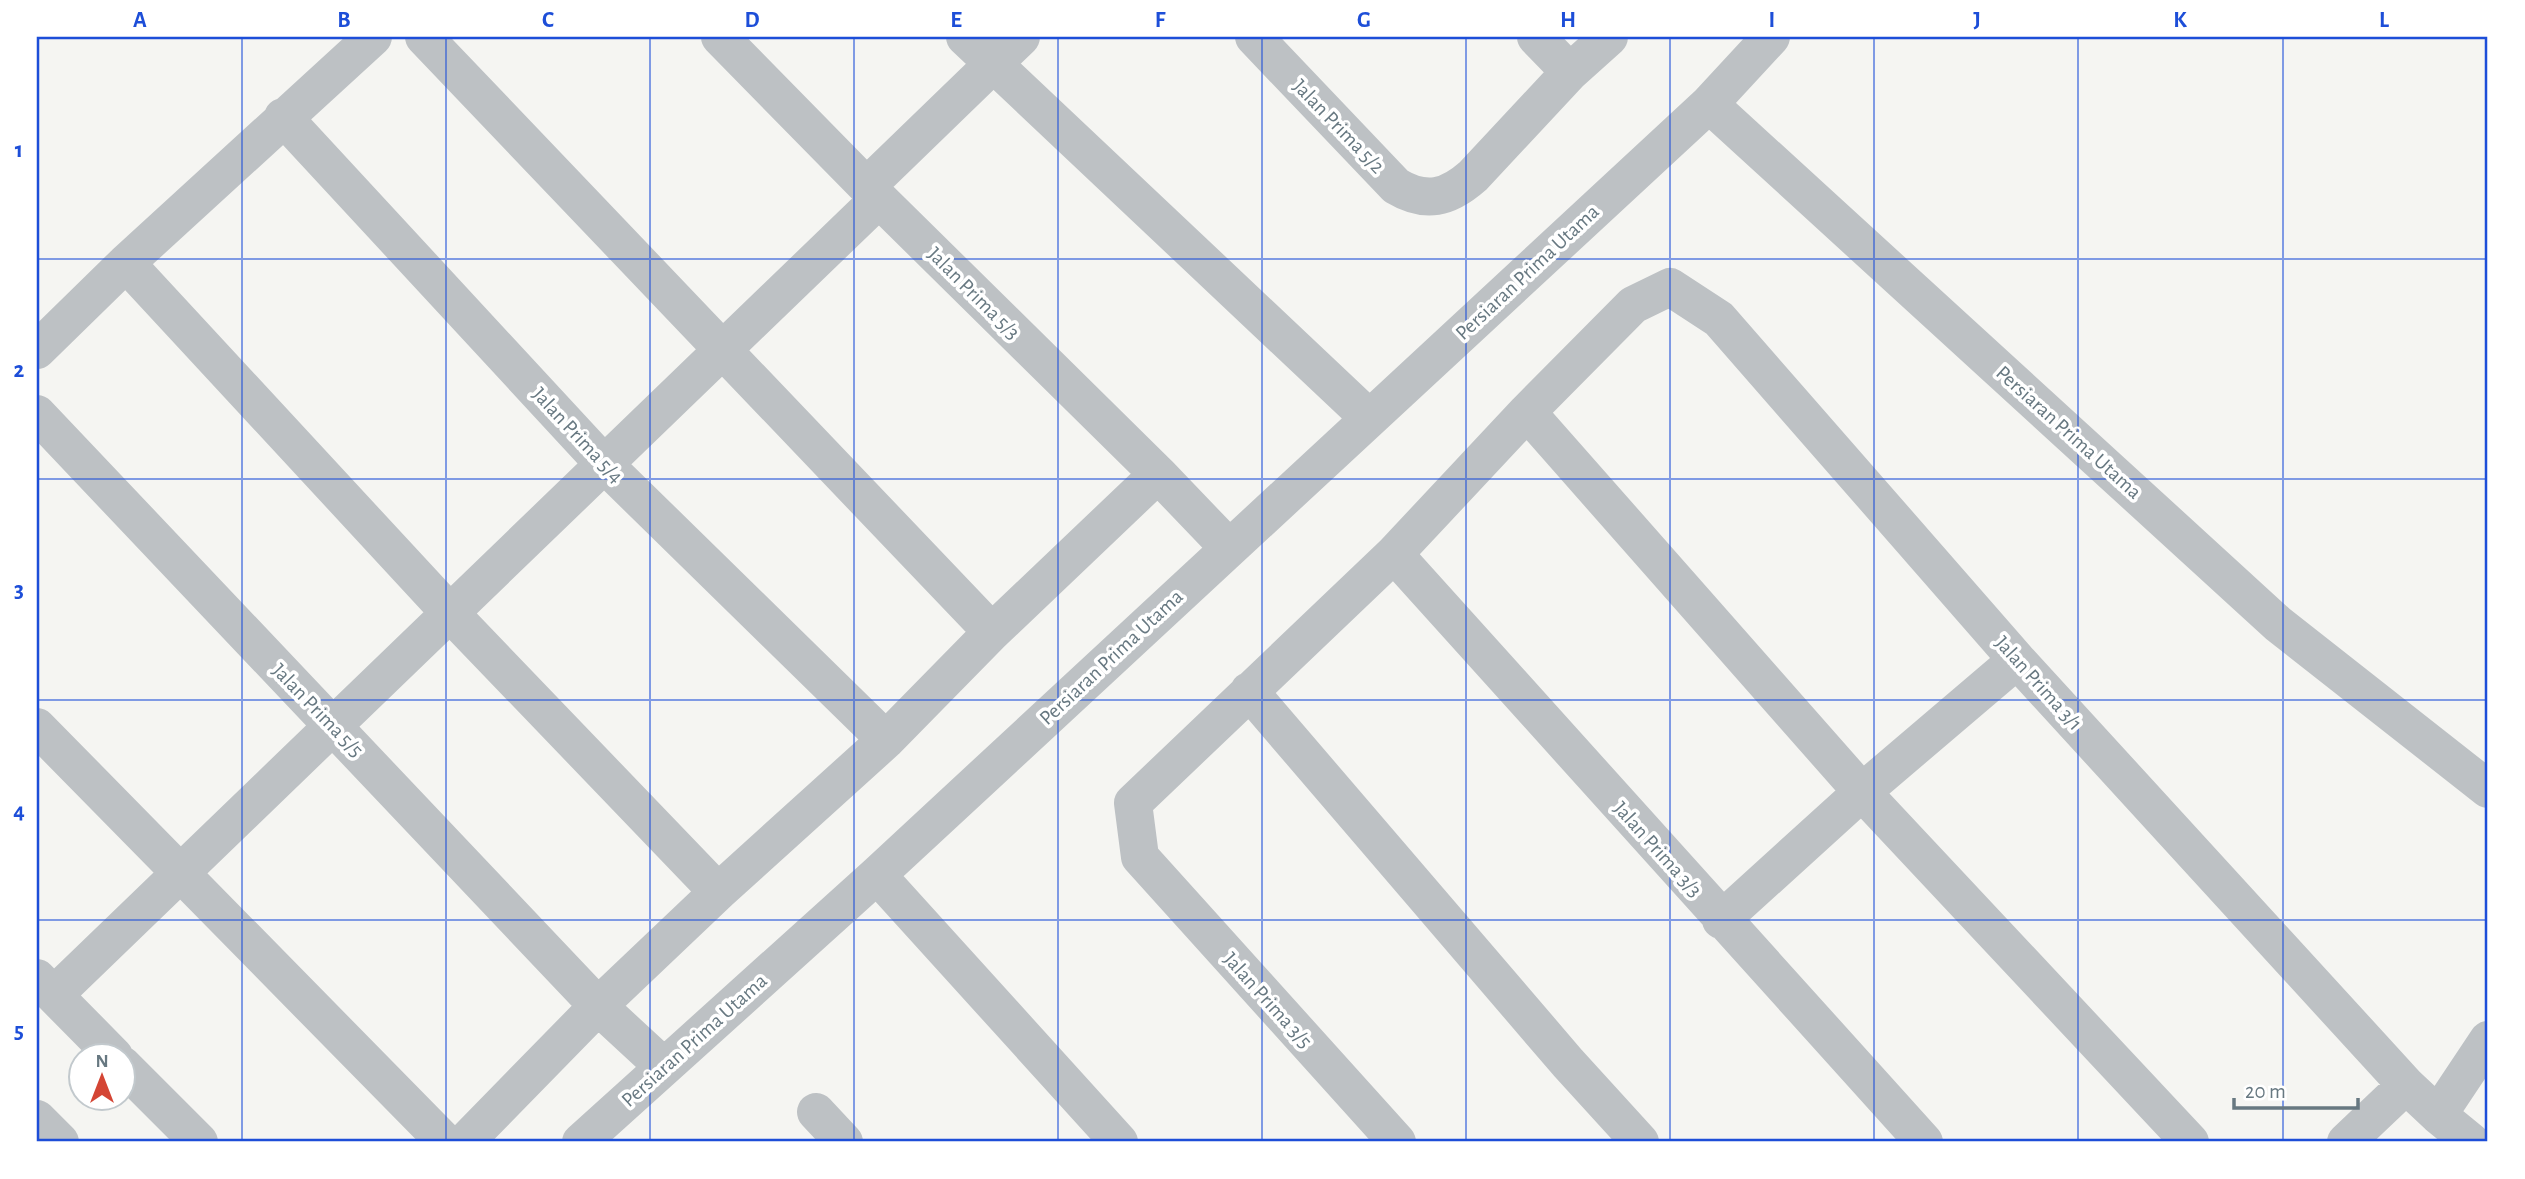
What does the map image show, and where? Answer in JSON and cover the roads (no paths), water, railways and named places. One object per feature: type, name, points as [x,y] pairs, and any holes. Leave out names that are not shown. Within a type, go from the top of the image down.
[{"type":"street","points":[[37,350],[126,263],[373,37]]},
{"type":"street","points":[[424,37],[992,632]]},
{"type":"street","name":"Jalan Prima 5/3","points":[[720,37],[1229,548]]},
{"type":"street","points":[[965,37],[1369,418]]},
{"type":"street","points":[[100,1042],[45,986],[179,874],[604,464],[722,349],[1021,37]]},
{"type":"street","name":"Jalan Prima 5/2","points":[[1254,37],[1396,186],[1412,196],[1434,197],[1458,188],[1474,176],[1570,72]]},
{"type":"street","points":[[1536,37],[1570,72],[1609,37]]},
{"type":"street","points":[[1709,104],[1771,37]]},
{"type":"street","name":"Persiaran Prima Utama","points":[[581,1142],[877,875],[1709,104],[2278,624],[2488,789]]},
{"type":"street","name":"Jalan Prima 5/4","points":[[283,117],[604,464],[886,740]]},
{"type":"street","points":[[126,263],[450,613],[718,892]]},
{"type":"street","name":"Jalan Prima 3/1","points":[[1527,412],[1633,306],[1670,287],[1719,319],[2017,660],[2406,1085],[2471,1142]]},
{"type":"street","points":[[1640,1142],[1568,1063],[1249,691],[1394,554],[1527,412],[1862,792],[2190,1142]]},
{"type":"street","name":"Jalan Prima 5/5","points":[[37,414],[598,1006],[664,1067]]},
{"type":"street","points":[[464,1142],[598,1006],[718,892],[886,740],[992,632],[1158,474]]},
{"type":"street","name":"Jalan Prima 3/3","points":[[1394,554],[1721,920],[1924,1142]]},
{"type":"street","points":[[1721,920],[1862,792],[2017,660]]},
{"type":"street","name":"Jalan Prima 3/5","points":[[1249,691],[1133,803],[1140,857],[1396,1142]]},
{"type":"street","points":[[37,727],[444,1142]]},
{"type":"street","points":[[877,875],[1119,1142]]},
{"type":"street","points":[[2438,1115],[2488,1040]]},
{"type":"street","points":[[136,1079],[199,1142]]},
{"type":"street","points":[[2346,1142],[2406,1085]]},
{"type":"street","points":[[816,1112],[844,1142]]},
{"type":"street","points":[[37,1119],[60,1142]]}]
